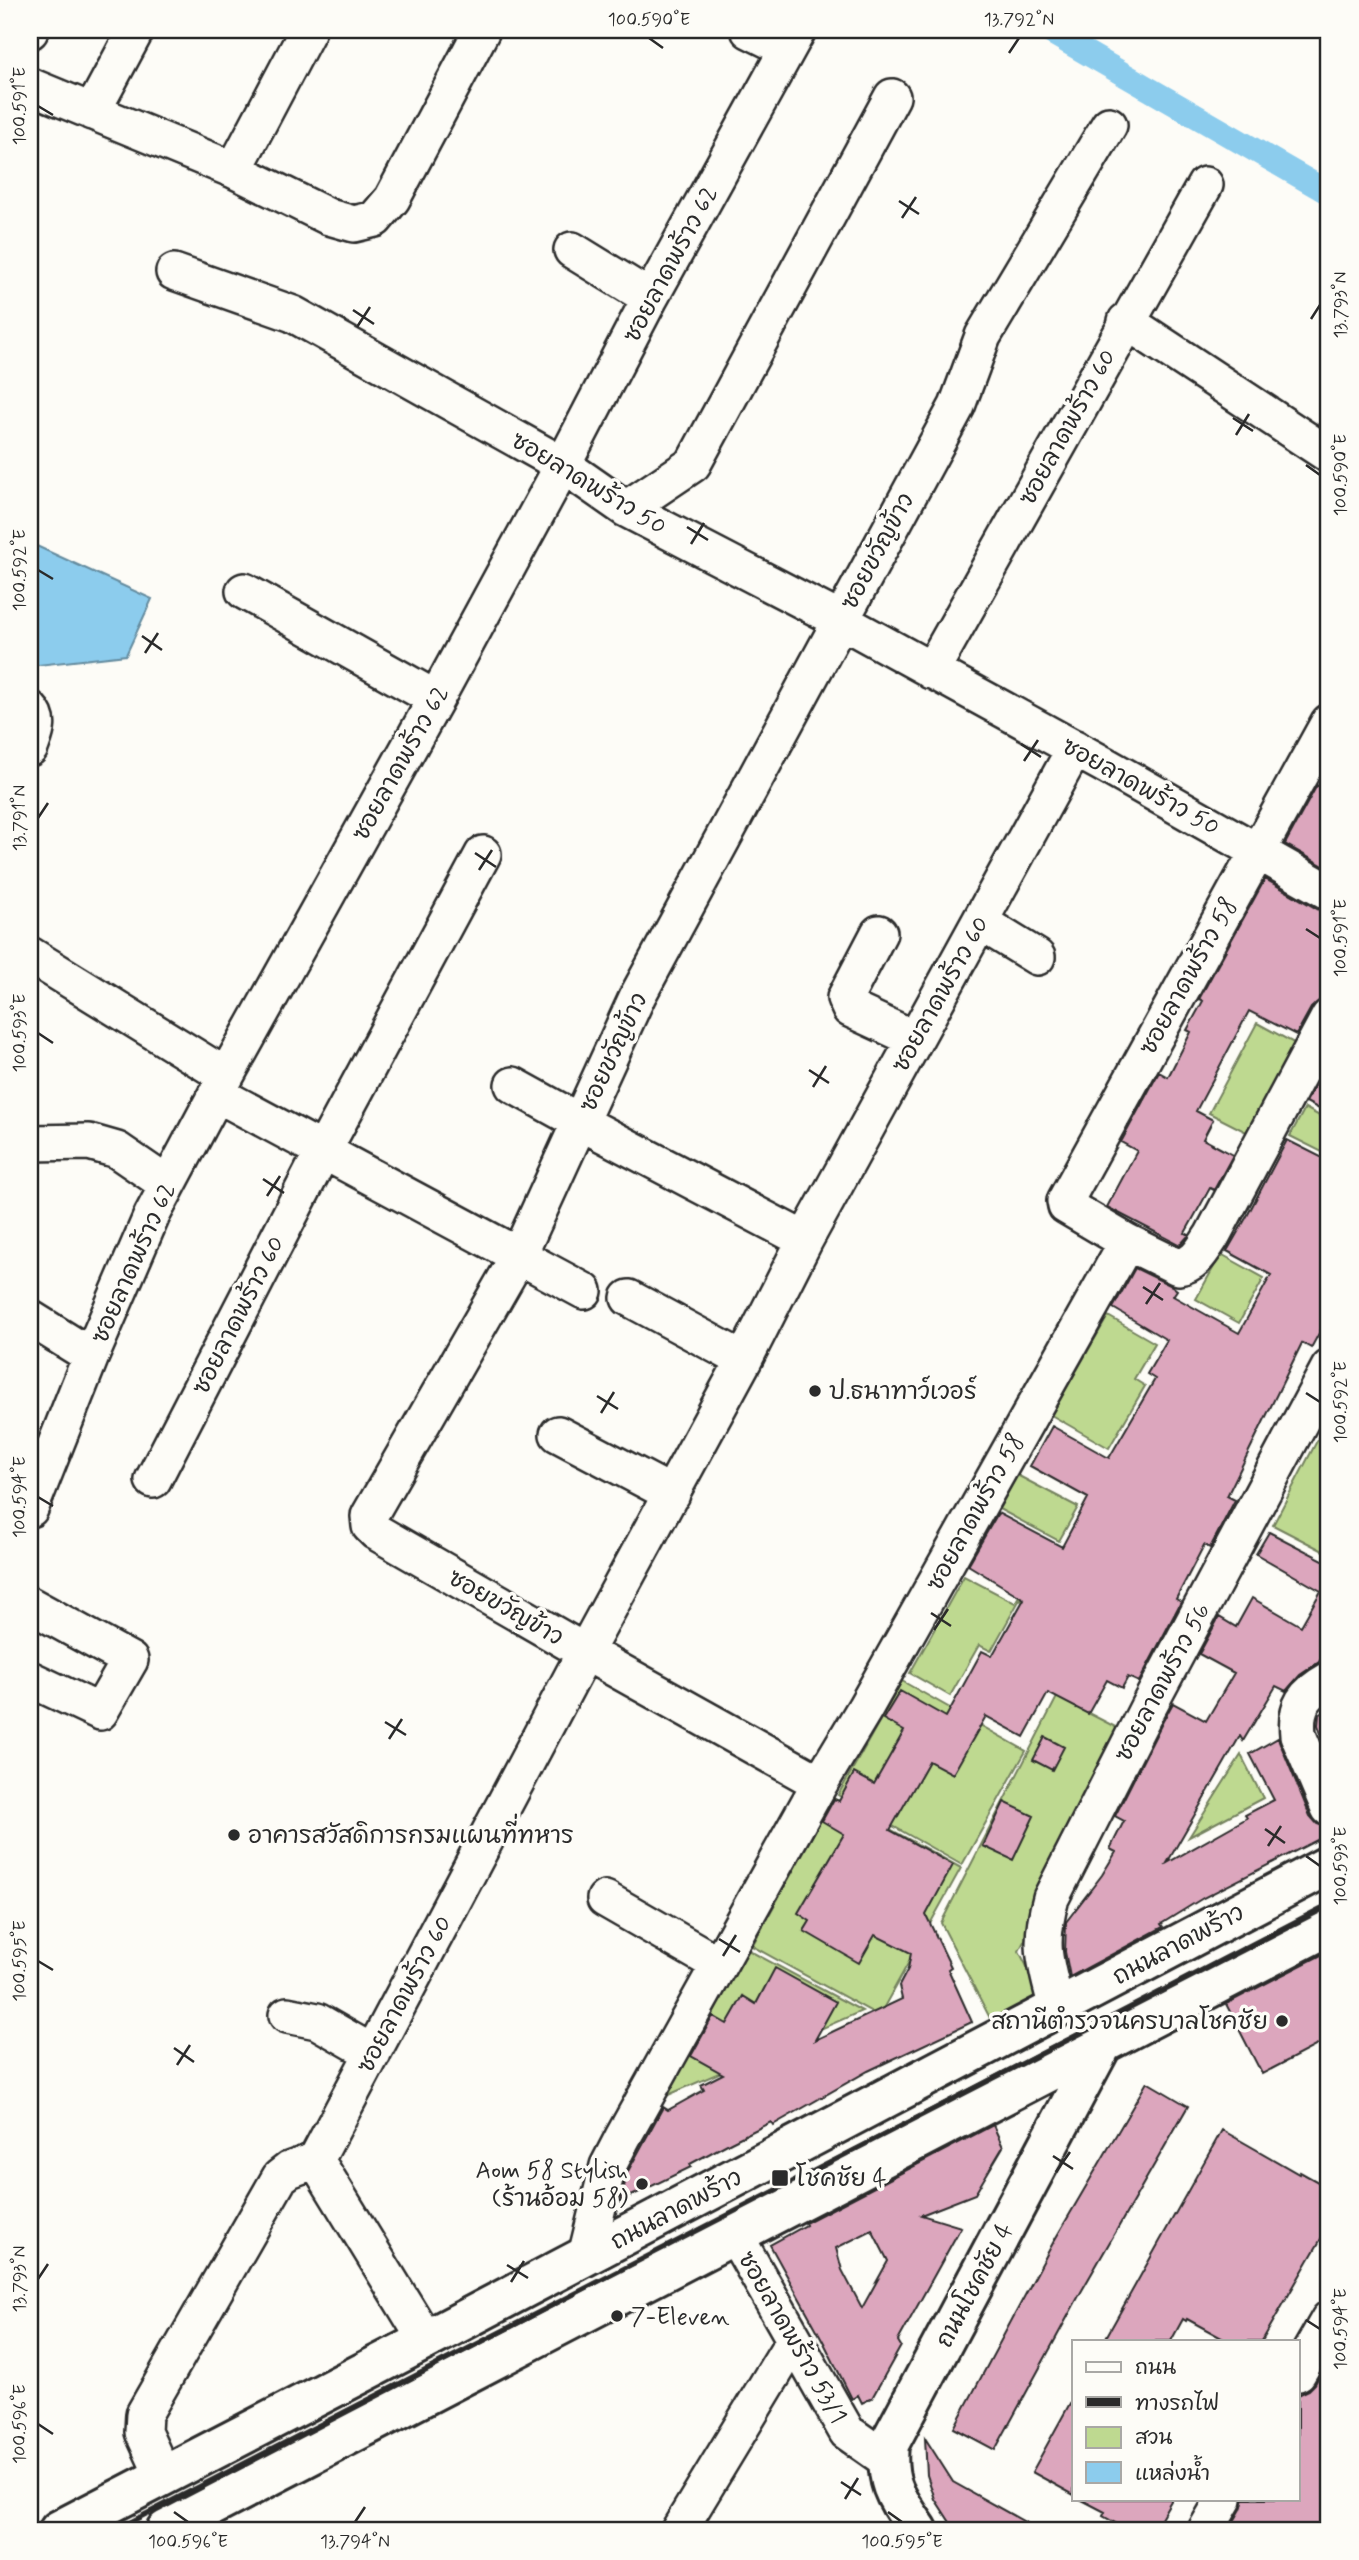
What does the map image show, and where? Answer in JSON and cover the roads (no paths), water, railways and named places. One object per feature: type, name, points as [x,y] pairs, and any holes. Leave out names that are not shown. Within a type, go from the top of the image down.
[{"type":"main road","name":"ถนนลาดพร้าว","points":[[59,2530],[426,2340],[1329,1864]]},
{"type":"main road","name":"ถนนลาดพร้าว","points":[[166,2530],[1329,1926]]},
{"type":"main road","name":"ถนนโชคชัย 4","points":[[887,2460],[889,2444],[1103,2043]]},
{"type":"main road","points":[[887,2460],[887,2474],[894,2493],[918,2530]]},
{"type":"street","points":[[92,112],[136,30]]},
{"type":"street","points":[[234,170],[308,30]]},
{"type":"street","points":[[30,86],[234,170],[329,217],[354,224],[375,219],[392,199],[482,30]]},
{"type":"street","points":[[750,30],[792,40]]},
{"type":"street","name":"ซอยลาดพร้าว 62","points":[[30,1509],[152,1215],[221,1085],[436,699],[650,298],[792,40]]},
{"type":"street","points":[[626,509],[693,464],[892,97]]},
{"type":"street","name":"ซอยขวัญข้าว","points":[[820,1783],[376,1532],[370,1525],[369,1516],[518,1257],[638,995],[957,407],[983,336],[1109,125]]},
{"type":"street","name":"ซอยลาดพร้าว 60","points":[[931,671],[1205,184]]},
{"type":"street","points":[[572,250],[650,298]]},
{"type":"street","name":"ซอยลาดพร้าว 50","points":[[174,272],[293,314],[563,465],[626,509],[840,620],[1075,748],[1329,892]]},
{"type":"street","points":[[1126,321],[1329,455]]},
{"type":"street","points":[[244,591],[436,699]]},
{"type":"street","points":[[30,709],[36,715],[38,729],[30,748]]},
{"type":"street","name":"ซอยลาดพร้าว 58","points":[[1329,722],[1065,1201],[1068,1209],[1178,1267],[1187,1266],[1199,1255],[1329,1017]]},
{"type":"street","name":"ซอยลาดพร้าว 60","points":[[316,2160],[585,1652],[744,1360],[805,1240],[1075,748]]},
{"type":"street","name":"ซอยลาดพร้าว 60","points":[[153,1480],[323,1151],[483,854]]},
{"type":"street","points":[[980,922],[1037,957]]},
{"type":"street","points":[[879,933],[845,998],[846,1004],[850,1009],[915,1040]]},
{"type":"street","points":[[30,955],[323,1151],[584,1291]]},
{"type":"street","points":[[513,1085],[805,1240]]},
{"type":"street","points":[[30,1143],[89,1142],[108,1147],[117,1150],[168,1185]]},
{"type":"street","name":"ซอยลาดพร้าว 58","points":[[586,2256],[608,2165],[718,1964],[1127,1242]]},
{"type":"street","points":[[629,1298],[744,1360]]},
{"type":"street","points":[[30,1318],[92,1356]]},
{"type":"street","name":"ซอยลาดพร้าว 56","points":[[1057,2008],[1043,1944],[1051,1898],[1147,1709],[1329,1368]]},
{"type":"street","points":[[558,1434],[672,1494]]},
{"type":"street","points":[[30,1605],[130,1660],[100,1712],[30,1679]]},
{"type":"street","points":[[1329,1680],[1310,1690],[1297,1717],[1298,1735],[1329,1808]]},
{"type":"street","points":[[605,1899],[718,1964]]},
{"type":"street","points":[[287,2015],[317,2021],[373,2053]]},
{"type":"street","points":[[163,2476],[143,2432],[144,2414],[280,2177],[289,2170],[316,2160],[426,2340]]},
{"type":"street","name":"ซอยลาดพร้าว 53/1","points":[[734,2235],[847,2432],[887,2460]]},
{"type":"street","points":[[1300,2370],[1329,2319]]},
{"type":"street","points":[[679,2530],[794,2340]]},
{"type":"street","points":[[1206,2530],[1223,2500]]},
{"type":"water","points":[[30,543],[152,599],[126,655],[30,666]]},
{"type":"waterway","points":[[1047,30],[1329,193]]},
{"type":"railway","points":[[115,2530],[1329,1906]]},
{"type":"place","name":"ป.ธนาทาว์เวอร์","points":[[815,1391]]},
{"type":"place","name":"อาคารสวัสดิการกรมแผนที่ทหาร","points":[[234,1835]]},
{"type":"place","name":"สถานีตำรวจนครบาลโชคชัย","points":[[1282,2021]]},
{"type":"place","name":"โชคชัย 4","points":[[780,2178]]},
{"type":"place","name":"Aom 58 Stylish (ร้านอ้อม 58)","points":[[642,2184]]},
{"type":"place","name":"7-Eleven","points":[[617,2316]]}]
